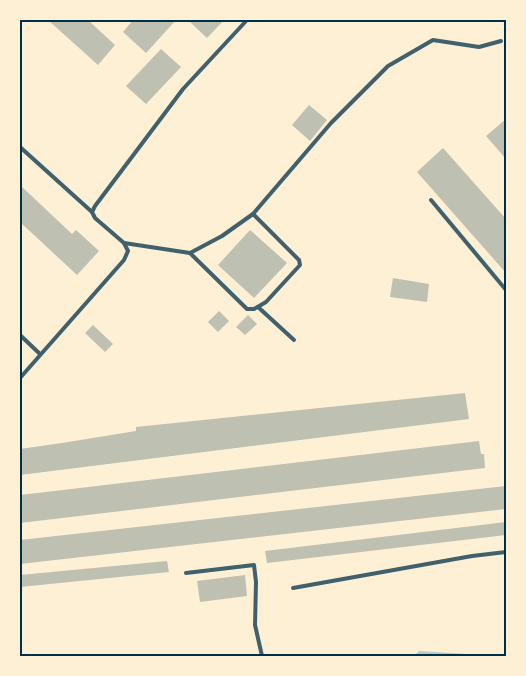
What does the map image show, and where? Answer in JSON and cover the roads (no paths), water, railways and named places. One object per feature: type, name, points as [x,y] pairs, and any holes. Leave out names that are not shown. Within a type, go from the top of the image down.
[{"type":"lane","points":[[92,212],[183,89],[247,20]]},
{"type":"lane","points":[[124,244],[190,253],[222,236],[253,214],[332,123],[388,66],[433,40],[479,47],[502,41]]},
{"type":"lane","points":[[20,147],[92,212],[95,218],[124,244],[128,251],[124,260],[20,378]]},
{"type":"lane","points":[[431,200],[506,290]]},
{"type":"lane","points":[[190,253],[247,309],[254,309],[266,302],[300,265],[299,260],[253,214]]},
{"type":"lane","points":[[258,306],[294,340]]},
{"type":"lane","points":[[20,335],[40,354]]},
{"type":"lane","points":[[293,588],[472,556],[506,552]]},
{"type":"lane","points":[[186,573],[254,565],[256,582],[255,625],[262,656]]}]
